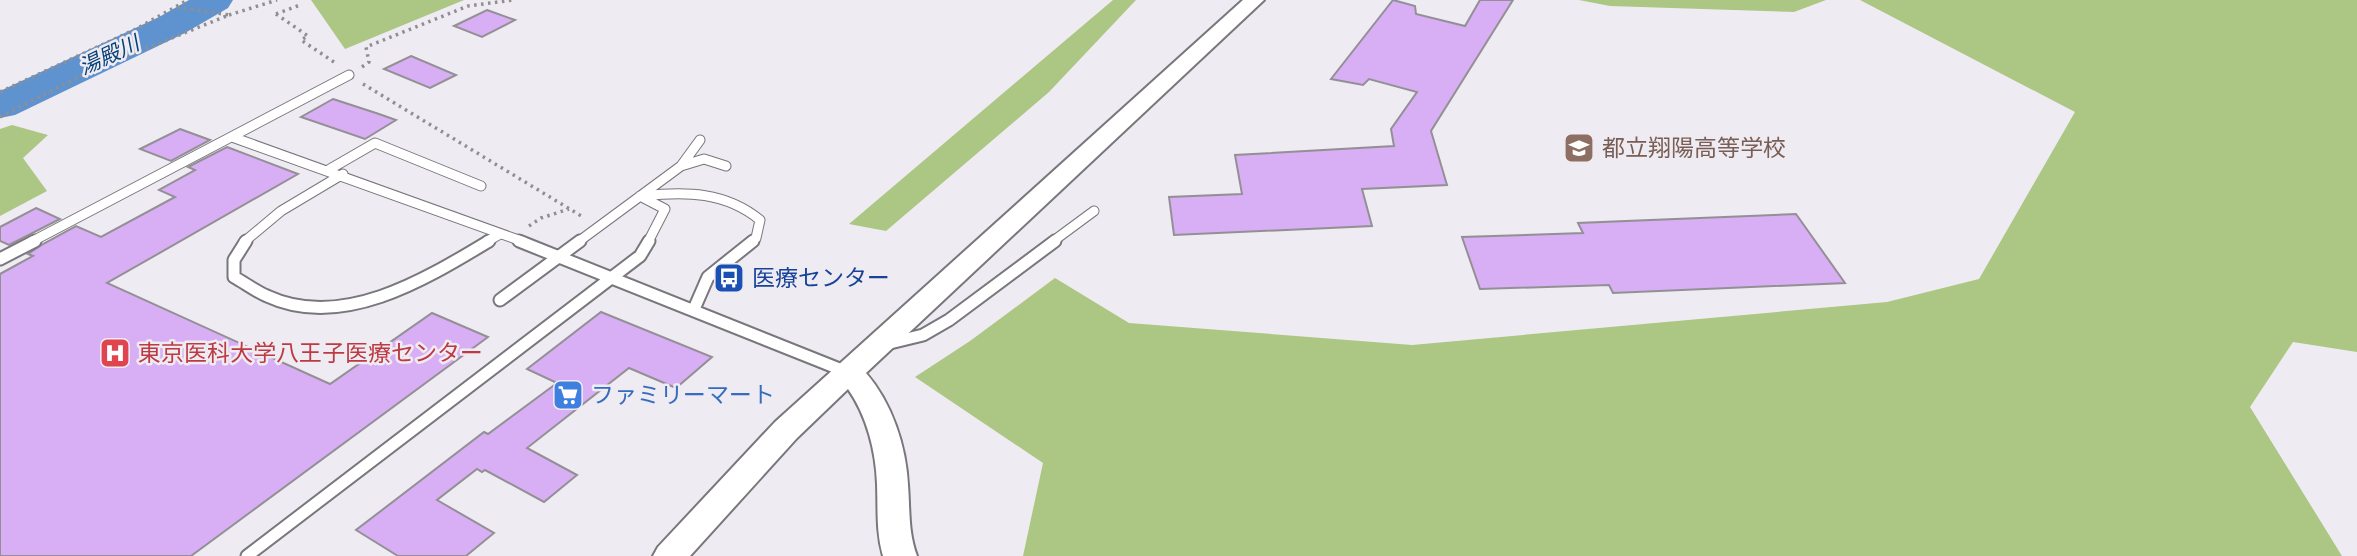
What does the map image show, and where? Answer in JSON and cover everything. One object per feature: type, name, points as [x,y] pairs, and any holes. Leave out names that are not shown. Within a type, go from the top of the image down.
[{"type":"street","points":[[670,556],[786,430],[1254,0]]},
{"type":"street","points":[[848,372],[866,389],[873,403],[892,476],[892,536],[900,556]]},
{"type":"lane","points":[[0,259],[349,75]]},
{"type":"lane","points":[[232,137],[330,169],[559,256],[848,372]]},
{"type":"lane","points":[[500,300],[681,166],[700,140]]},
{"type":"lane","points":[[330,169],[375,144],[481,186]]},
{"type":"lane","points":[[681,166],[704,159],[726,166]]},
{"type":"lane","points":[[343,174],[262,224],[237,253],[234,260],[234,277],[251,290],[296,307],[321,308],[379,297],[424,280],[500,234]]},
{"type":"lane","points":[[640,196],[676,192],[702,193],[749,210],[760,220],[756,238],[708,277],[694,309]]},
{"type":"lane","points":[[247,556],[640,256],[664,209],[640,196]]},
{"type":"lane","points":[[875,346],[923,335],[932,330],[1094,211]]},
{"type":"path","points":[[0,92],[188,0]]},
{"type":"path","points":[[0,117],[90,71],[229,15],[277,0]]},
{"type":"path","points":[[293,0],[300,5],[276,14],[308,36],[301,40],[324,54],[349,75],[598,227]]},
{"type":"path","points":[[349,75],[369,62],[366,47],[468,6],[513,0]]},
{"type":"path","points":[[178,7],[229,15]]},
{"type":"path","points":[[521,231],[541,218],[570,209]]},
{"type":"green space","points":[[311,0],[464,0],[345,49]]},
{"type":"green space","points":[[1113,0],[1136,0],[1049,92],[886,231],[849,224]]},
{"type":"green space","points":[[1579,0],[1826,0],[1794,12],[1610,6]]},
{"type":"green space","points":[[1860,0],[2357,0],[2357,352],[2293,342],[2250,407],[2342,556],[1023,556],[1043,463],[915,377],[970,341],[1055,278],[1129,323],[1412,345],[1887,302],[1979,279],[2075,112]]},
{"type":"green space","points":[[12,125],[48,135],[23,158],[47,191],[0,216],[0,129]]},
{"type":"building","points":[[1393,0],[1415,6],[1416,14],[1465,26],[1480,0],[1513,0],[1431,131],[1447,185],[1362,189],[1372,226],[1174,235],[1169,197],[1242,194],[1235,155],[1394,146],[1391,129],[1417,92],[1369,79],[1363,85],[1331,79]]},
{"type":"building","points":[[487,10],[515,20],[482,37],[454,26]]},
{"type":"building","points":[[411,56],[456,75],[430,88],[384,69]]},
{"type":"building","points":[[333,99],[396,120],[365,139],[301,117]]},
{"type":"building","points":[[180,129],[210,140],[171,161],[140,149]]},
{"type":"building","points":[[227,147],[298,174],[107,283],[330,384],[432,313],[488,337],[191,556],[0,556],[0,274],[33,256],[28,254],[43,244],[76,226],[101,237],[175,197],[159,190],[195,170],[188,167]]},
{"type":"building","points":[[36,208],[60,219],[9,245],[0,241],[0,227]]},
{"type":"building","points":[[1796,214],[1845,283],[1613,293],[1609,285],[1480,289],[1462,237],[1583,233],[1578,223]]},
{"type":"building","points":[[601,312],[712,357],[676,388],[629,368],[527,448],[577,475],[544,502],[485,470],[482,472],[477,469],[437,500],[494,533],[466,556],[398,556],[356,530],[484,432],[488,434],[557,383],[527,369]]},
{"type":"waterway","name":"湯殿川","points":[[0,106],[172,25],[215,0]]},
{"type":"place","name":"都立翔陽高等学校","points":[[1579,148]]},
{"type":"place","name":"医療センター","points":[[729,278]]},
{"type":"place","name":"東京医科大学八王子医療センター","points":[[115,353]]},
{"type":"place","name":"ファミリーマート","points":[[568,395]]}]
